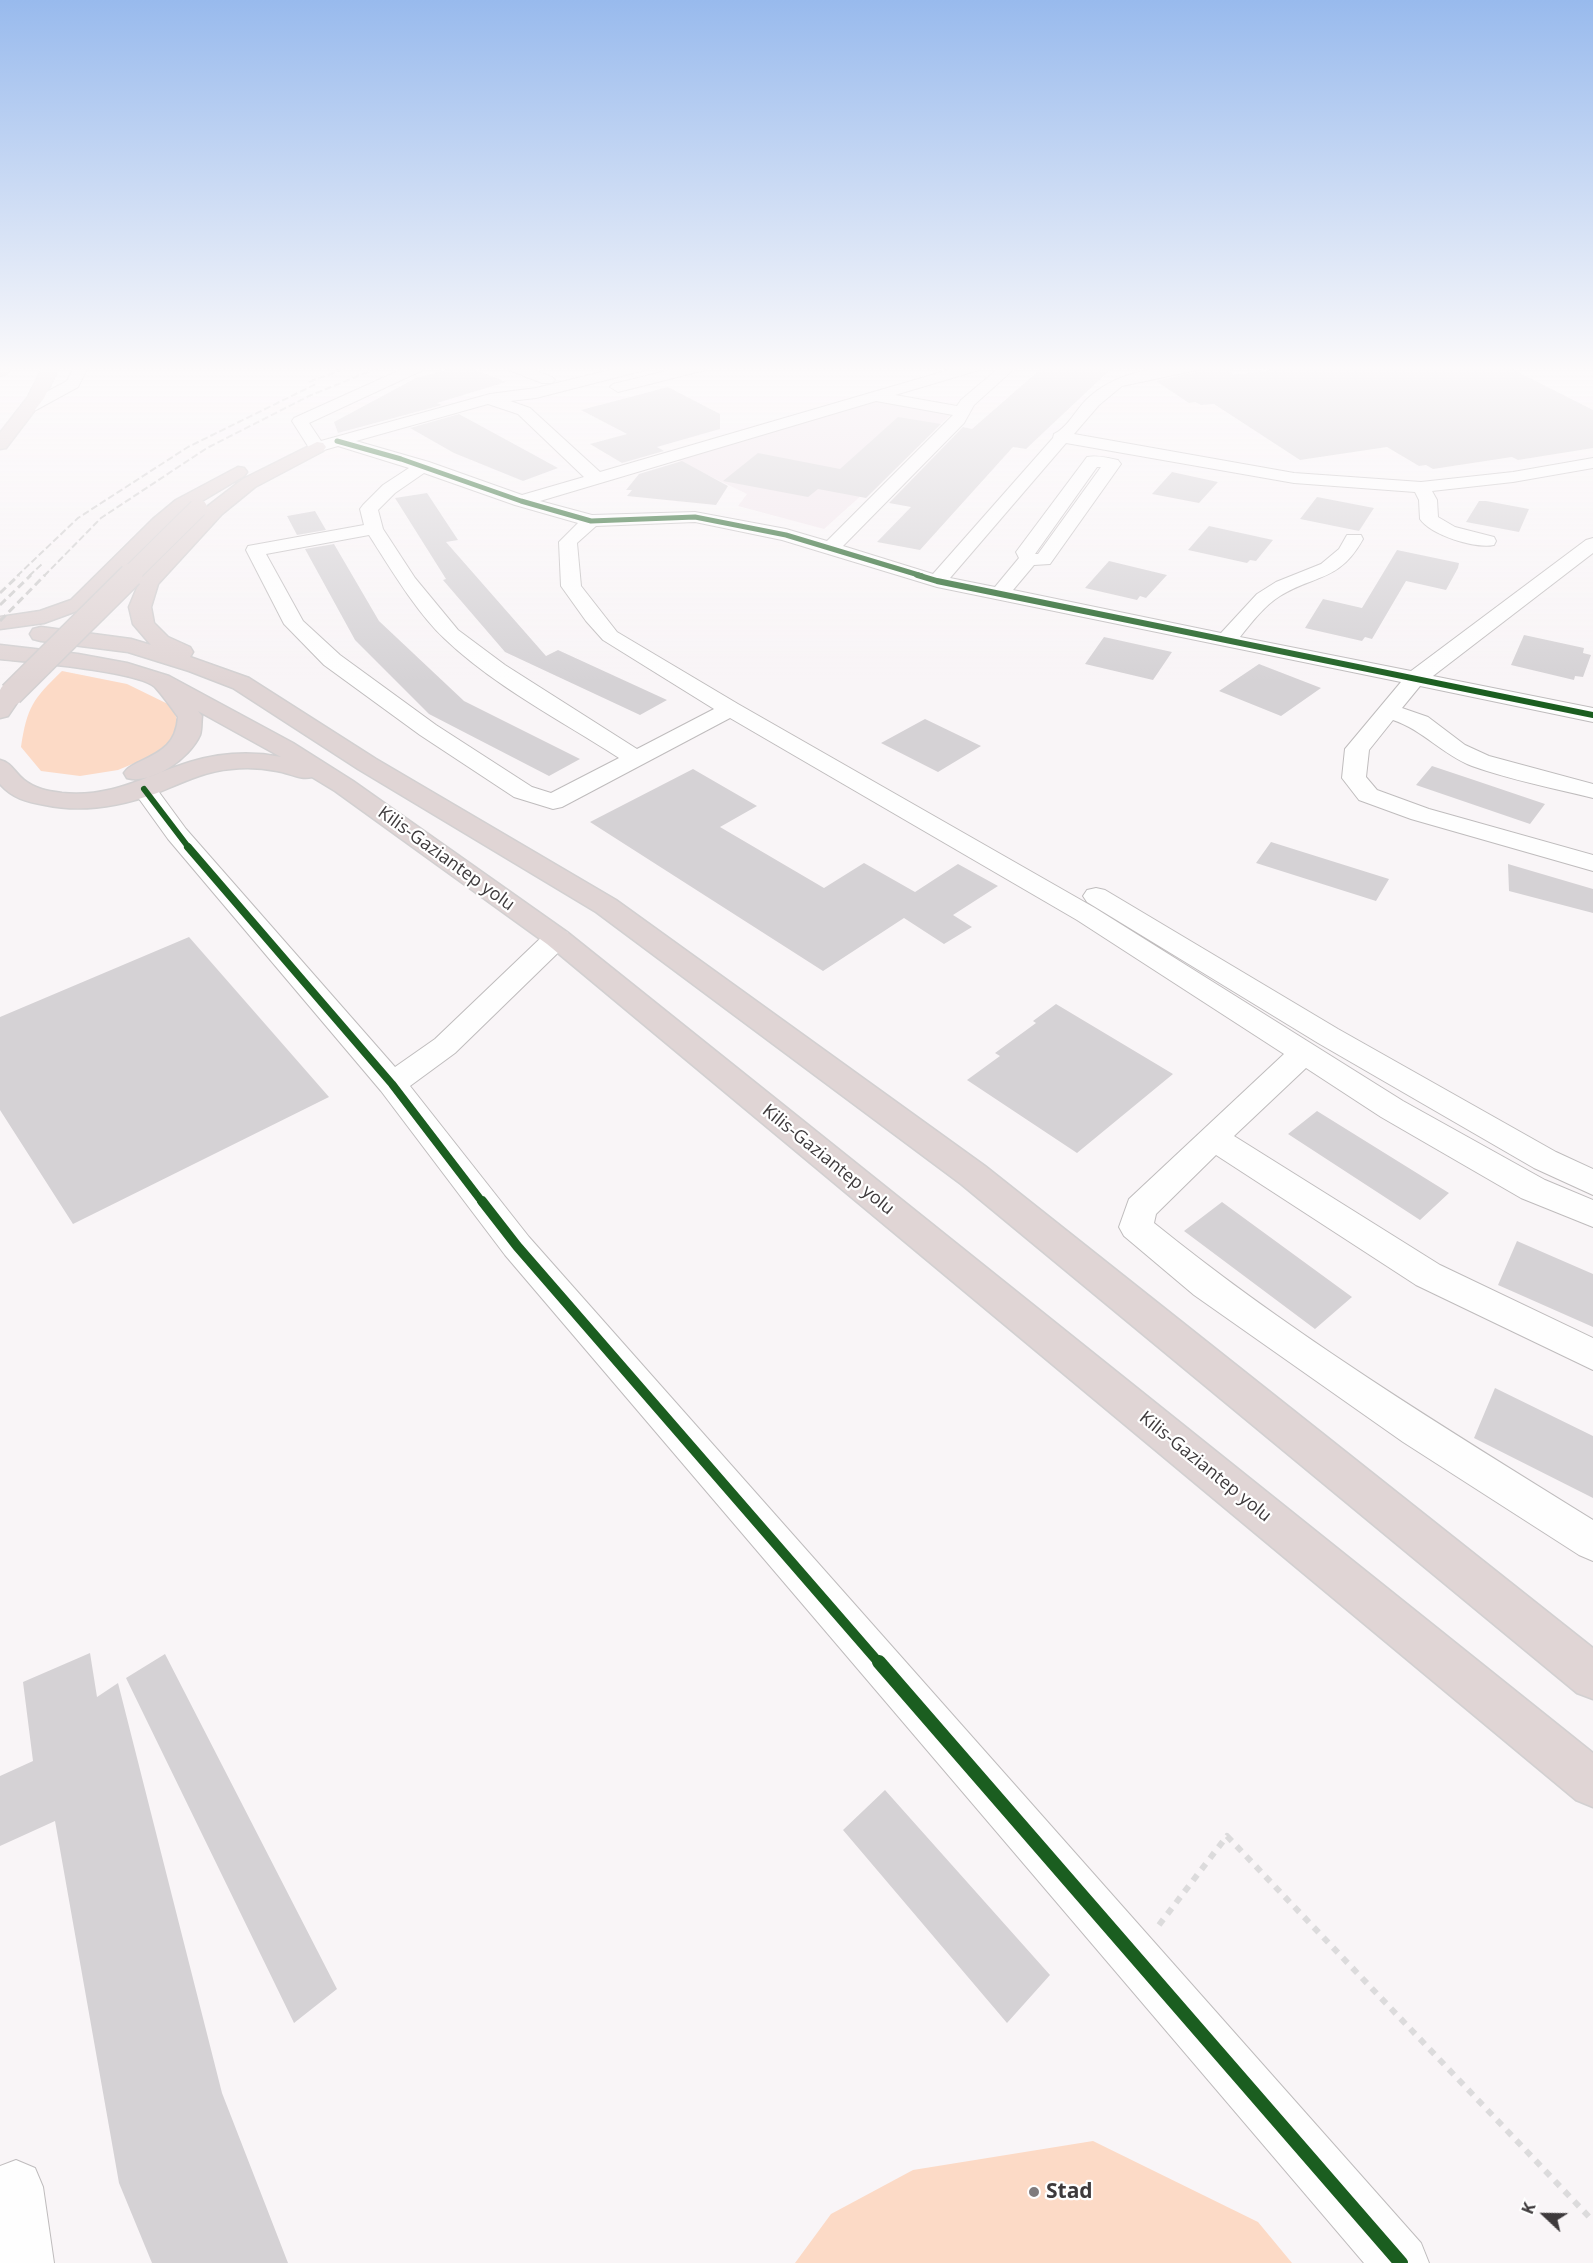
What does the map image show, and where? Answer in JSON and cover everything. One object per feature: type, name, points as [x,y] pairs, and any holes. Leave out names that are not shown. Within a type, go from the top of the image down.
[{"type":"highway","points":[[0,623],[44,617],[78,604],[183,504],[236,473]]},
{"type":"highway","points":[[5,702],[198,508],[240,480],[257,473]]},
{"type":"highway","points":[[241,683],[160,642],[144,624],[140,607],[148,582],[215,510],[249,483],[269,473]]},
{"type":"highway","points":[[0,612],[49,607],[73,598],[91,581],[133,550]]},
{"type":"highway","name":"Kilis-Gaziantep yolu","points":[[0,631],[131,646],[197,666],[241,683],[367,764],[606,906],[973,1175],[1593,1677]]},
{"type":"highway","name":"Kilis-Gaziantep yolu","points":[[0,652],[78,661],[127,670],[161,681],[284,747],[344,786],[557,938],[1593,1783]]},
{"type":"highway","points":[[1,768],[34,782],[60,786],[90,784],[122,778],[156,765],[176,750],[189,734],[190,716],[161,681]]},
{"type":"highway","points":[[1,768],[13,786],[31,796],[70,802],[104,800],[144,789],[183,772],[219,763],[250,760],[284,764],[344,786]]},
{"type":"street","points":[[413,473],[389,489],[369,509],[374,530],[408,581],[451,634],[497,670],[636,758]]},
{"type":"street","points":[[441,473],[521,501],[591,521],[695,517],[786,535],[937,581],[1593,715]]},
{"type":"street","points":[[590,473],[597,479]]},
{"type":"street","points":[[521,501],[618,473]]},
{"type":"street","points":[[831,548],[904,473]]},
{"type":"street","points":[[937,581],[1030,473]]},
{"type":"street","points":[[1029,559],[1025,552],[1084,473]]},
{"type":"street","points":[[1029,559],[1043,560],[1106,473]]},
{"type":"street","points":[[1262,473],[1294,478],[1421,487],[1541,473]]},
{"type":"street","points":[[1283,495],[1294,478]]},
{"type":"street","points":[[1421,487],[1428,500],[1429,519],[1433,523],[1452,532],[1487,541]]},
{"type":"street","points":[[591,521],[568,542],[571,586],[592,617],[610,636],[730,709],[1086,914],[1392,1109],[1533,1189],[1593,1214]]},
{"type":"street","points":[[374,530],[255,550],[294,624],[332,660],[428,730],[523,792],[553,802],[730,709]]},
{"type":"street","points":[[1225,641],[1269,594],[1335,565],[1348,554],[1354,539]]},
{"type":"street","points":[[1593,544],[1415,679],[1357,749],[1354,778],[1368,795],[1420,814],[1593,863]]},
{"type":"street","points":[[999,594],[1029,559]]},
{"type":"street","points":[[592,617],[626,626],[1115,907],[1359,1054],[1545,1160],[1593,1183]]},
{"type":"street","points":[[1388,711],[1420,722],[1457,750],[1481,761],[1593,791]]},
{"type":"street","points":[[144,789],[177,834],[392,1084],[517,1246],[1401,2263]]},
{"type":"street","points":[[392,1084],[445,1046],[557,938]]},
{"type":"street","points":[[1305,1052],[1141,1208],[1136,1227],[1206,1285],[1416,1430],[1593,1542]]},
{"type":"street","points":[[1213,1138],[1428,1275],[1593,1355]]},
{"type":"street","points":[[16,2187],[26,2263]]},
{"type":"path","points":[[1135,1957],[1227,1836],[1593,2221]]},
{"type":"shaded area","points":[[702,473],[887,473],[824,529],[738,506],[747,494]]},
{"type":"shaded area","points":[[62,671],[127,684],[172,706],[181,730],[159,753],[118,770],[80,776],[41,771],[21,747],[23,733],[33,704]]},
{"type":"shaded area","name":"Stad","points":[[1093,2141],[1258,2222],[1292,2263],[795,2263],[831,2214],[913,2170]]},
{"type":"building","points":[[502,473],[546,473],[523,481]]},
{"type":"building","points":[[703,473],[728,486],[716,505],[627,496],[632,490],[626,490],[639,474]]},
{"type":"building","points":[[733,473],[892,473],[866,498],[818,489],[808,497],[723,481]]},
{"type":"building","points":[[919,473],[990,473],[920,550],[877,542],[911,507],[889,503]]},
{"type":"building","points":[[1171,473],[1218,482],[1199,503],[1152,494]]},
{"type":"building","points":[[427,493],[458,540],[446,542],[546,656],[558,650],[667,700],[640,715],[505,652],[443,580],[446,579],[395,498]]},
{"type":"building","points":[[1317,497],[1374,508],[1359,531],[1300,519]]},
{"type":"building","points":[[1479,501],[1529,509],[1519,532],[1466,522]]},
{"type":"building","points":[[315,511],[326,530],[297,535],[287,516]]},
{"type":"building","points":[[1209,526],[1273,540],[1256,561],[1250,560],[1247,563],[1188,550]]},
{"type":"building","points":[[334,544],[379,621],[464,701],[580,759],[549,776],[429,714],[355,640],[305,549]]},
{"type":"building","points":[[1397,550],[1459,563],[1458,568],[1446,590],[1406,581],[1372,639],[1365,637],[1362,641],[1305,628],[1323,599],[1362,608]]},
{"type":"building","points":[[1109,561],[1167,575],[1146,598],[1140,596],[1137,600],[1085,588]]},
{"type":"building","points":[[1524,635],[1584,648],[1583,653],[1591,655],[1583,677],[1575,676],[1574,680],[1511,665]]},
{"type":"building","points":[[1104,637],[1172,652],[1153,680],[1085,664]]},
{"type":"building","points":[[1259,664],[1321,688],[1281,716],[1219,691]]},
{"type":"building","points":[[925,719],[981,746],[938,772],[881,743]]},
{"type":"building","points":[[1432,766],[1545,804],[1530,824],[1416,785]]},
{"type":"building","points":[[693,769],[757,806],[720,827],[824,888],[864,863],[915,892],[958,864],[998,886],[953,915],[972,927],[944,944],[904,918],[823,971],[590,822]]},
{"type":"building","points":[[1271,842],[1389,879],[1376,901],[1256,863]]},
{"type":"building","points":[[1508,864],[1593,889],[1593,913],[1509,891]]},
{"type":"building","points":[[189,937],[329,1097],[73,1224],[0,1110],[0,1017]]},
{"type":"building","points":[[1056,1004],[1173,1074],[1077,1153],[967,1080],[1000,1056],[995,1053],[1036,1023],[1033,1021]]},
{"type":"building","points":[[1317,1111],[1449,1193],[1420,1220],[1288,1134]]},
{"type":"building","points":[[1222,1202],[1352,1297],[1315,1329],[1184,1231]]},
{"type":"building","points":[[1517,1241],[1593,1274],[1593,1327],[1498,1285]]},
{"type":"building","points":[[1495,1388],[1593,1436],[1593,1498],[1474,1438]]},
{"type":"building","points":[[90,1653],[97,1697],[118,1683],[222,2093],[288,2263],[152,2263],[119,2183],[55,1821],[0,1846],[0,1776],[33,1761],[23,1682]]},
{"type":"building","points":[[165,1654],[337,1989],[294,2023],[126,1678]]},
{"type":"building","points":[[885,1790],[1050,1975],[1007,2023],[843,1830]]},
{"type":"railway","points":[[17,576],[78,518],[148,473]]},
{"type":"railway","points":[[44,576],[101,518],[170,473]]},
{"type":"railway","points":[[29,576],[43,563]]},
{"type":"railway","points":[[0,593],[19,575]]},
{"type":"railway","points":[[0,605],[31,575]]},
{"type":"railway","points":[[0,621],[45,575]]},
{"type":"cycle path","points":[[440,473],[521,501],[591,521],[695,517],[786,535],[937,581],[1593,715]]},
{"type":"cycle path","points":[[144,789],[177,834],[392,1084],[517,1246],[1401,2263]]},
{"type":"place","name":"Stad","points":[[1034,2192]]}]
